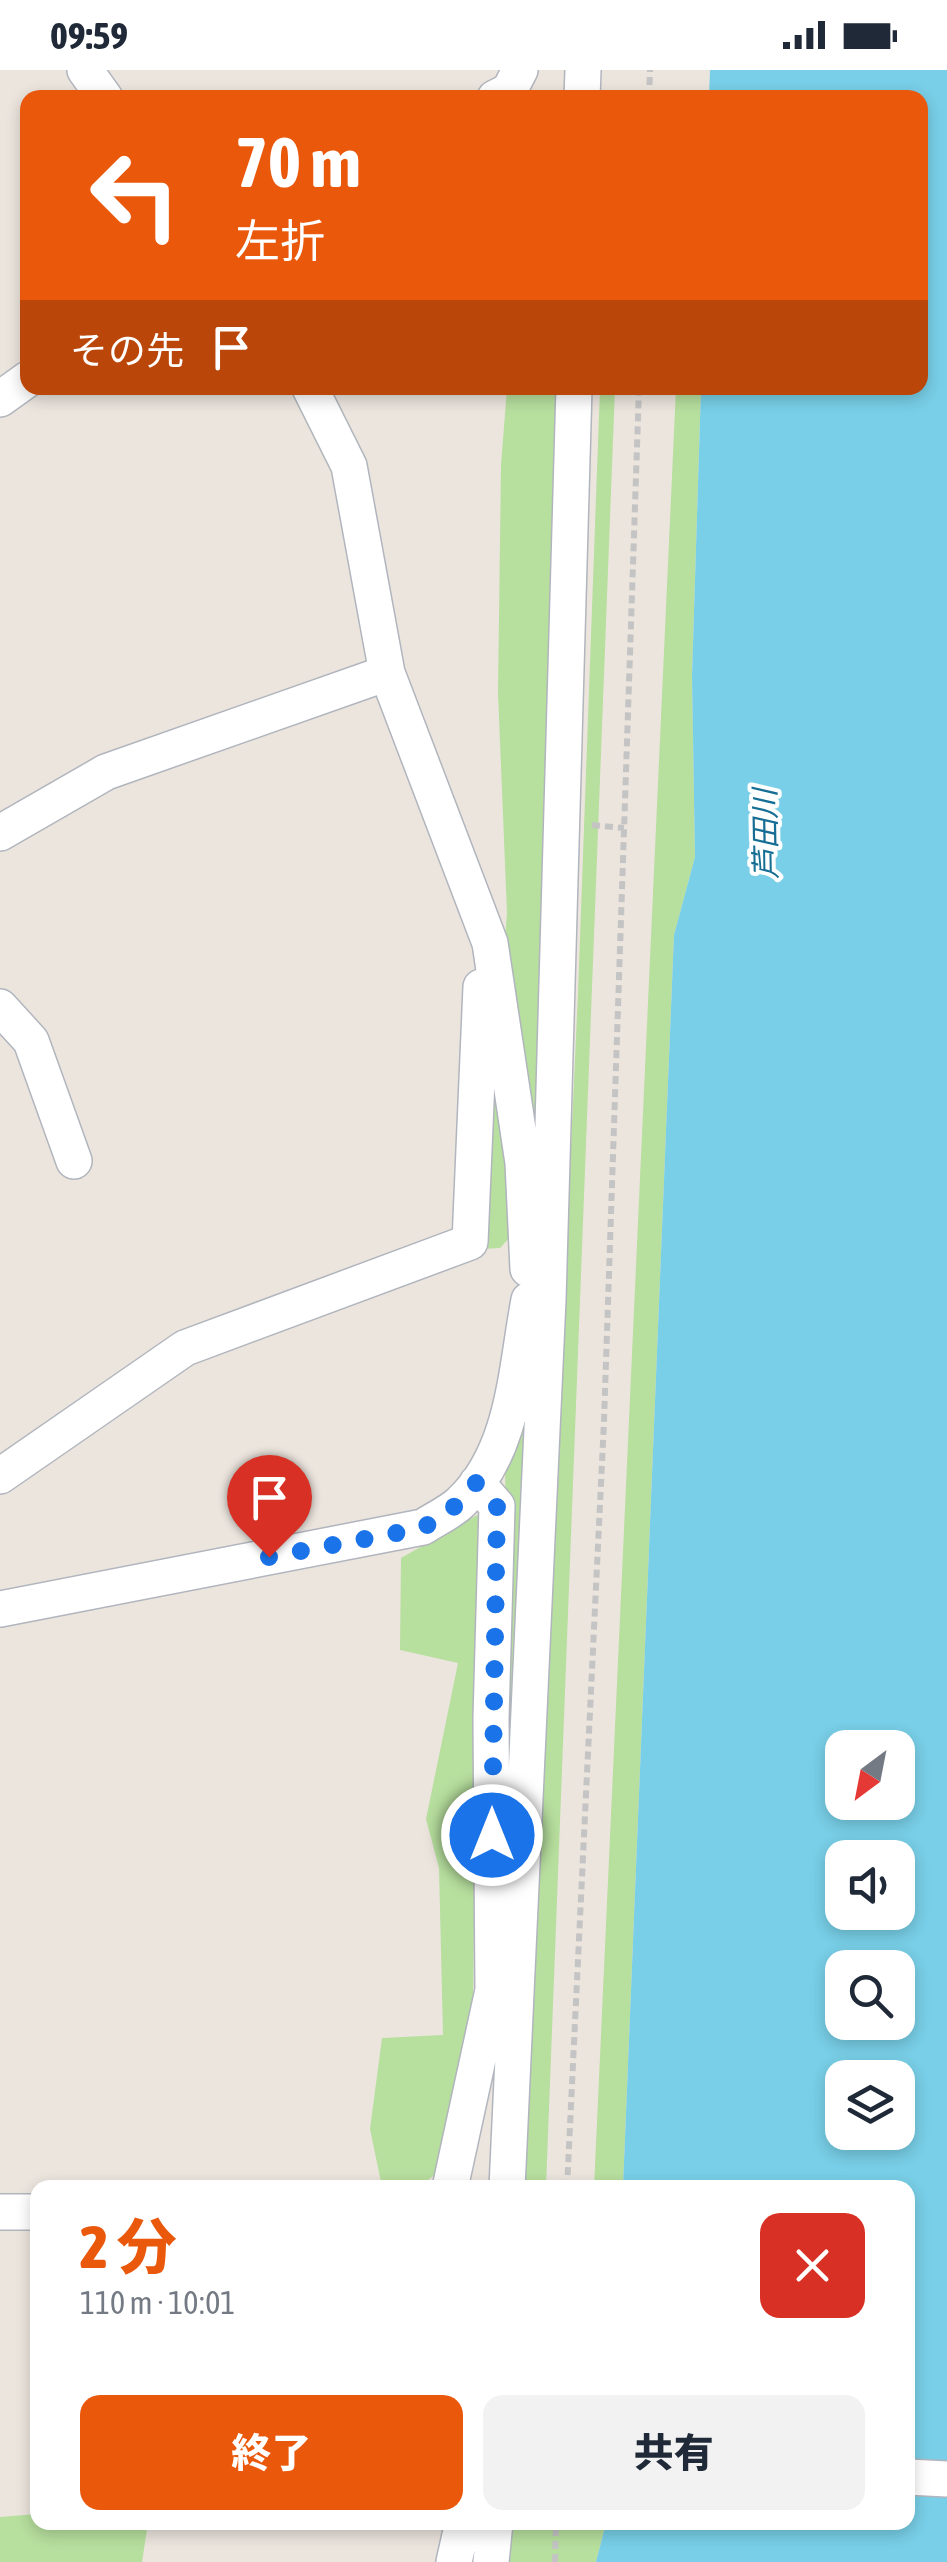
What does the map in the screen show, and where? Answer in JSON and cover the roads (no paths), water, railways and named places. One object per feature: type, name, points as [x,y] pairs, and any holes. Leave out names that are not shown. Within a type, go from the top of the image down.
[{"type":"street","points":[[0,1609],[423,1528],[461,1502],[486,1472],[508,1419],[538,1300],[523,1163],[490,943],[387,673],[348,466],[313,395]]},
{"type":"street","points":[[508,2180],[574,395]]},
{"type":"street","points":[[0,832],[106,772],[387,673]]},
{"type":"street","points":[[0,1476],[184,1348],[470,1242],[482,967],[490,943]]},
{"type":"street","points":[[0,1007],[31,1041],[74,1161]]},
{"type":"street","points":[[452,2180],[493,1990],[491,1718],[497,1506],[476,1483]]},
{"type":"street","points":[[0,2212],[30,2212]]},
{"type":"street","points":[[915,2478],[947,2480]]},
{"type":"street","points":[[454,2562],[461,2530]]},
{"type":"street","points":[[491,2562],[493,2530]]},
{"type":"water","name":"芦田川","points":[[710,70],[947,70],[947,2562],[596,2562],[604,2530],[915,2530],[915,2180],[623,2180],[674,935],[695,857],[692,676],[701,395],[928,395],[928,90],[709,90]]}]
